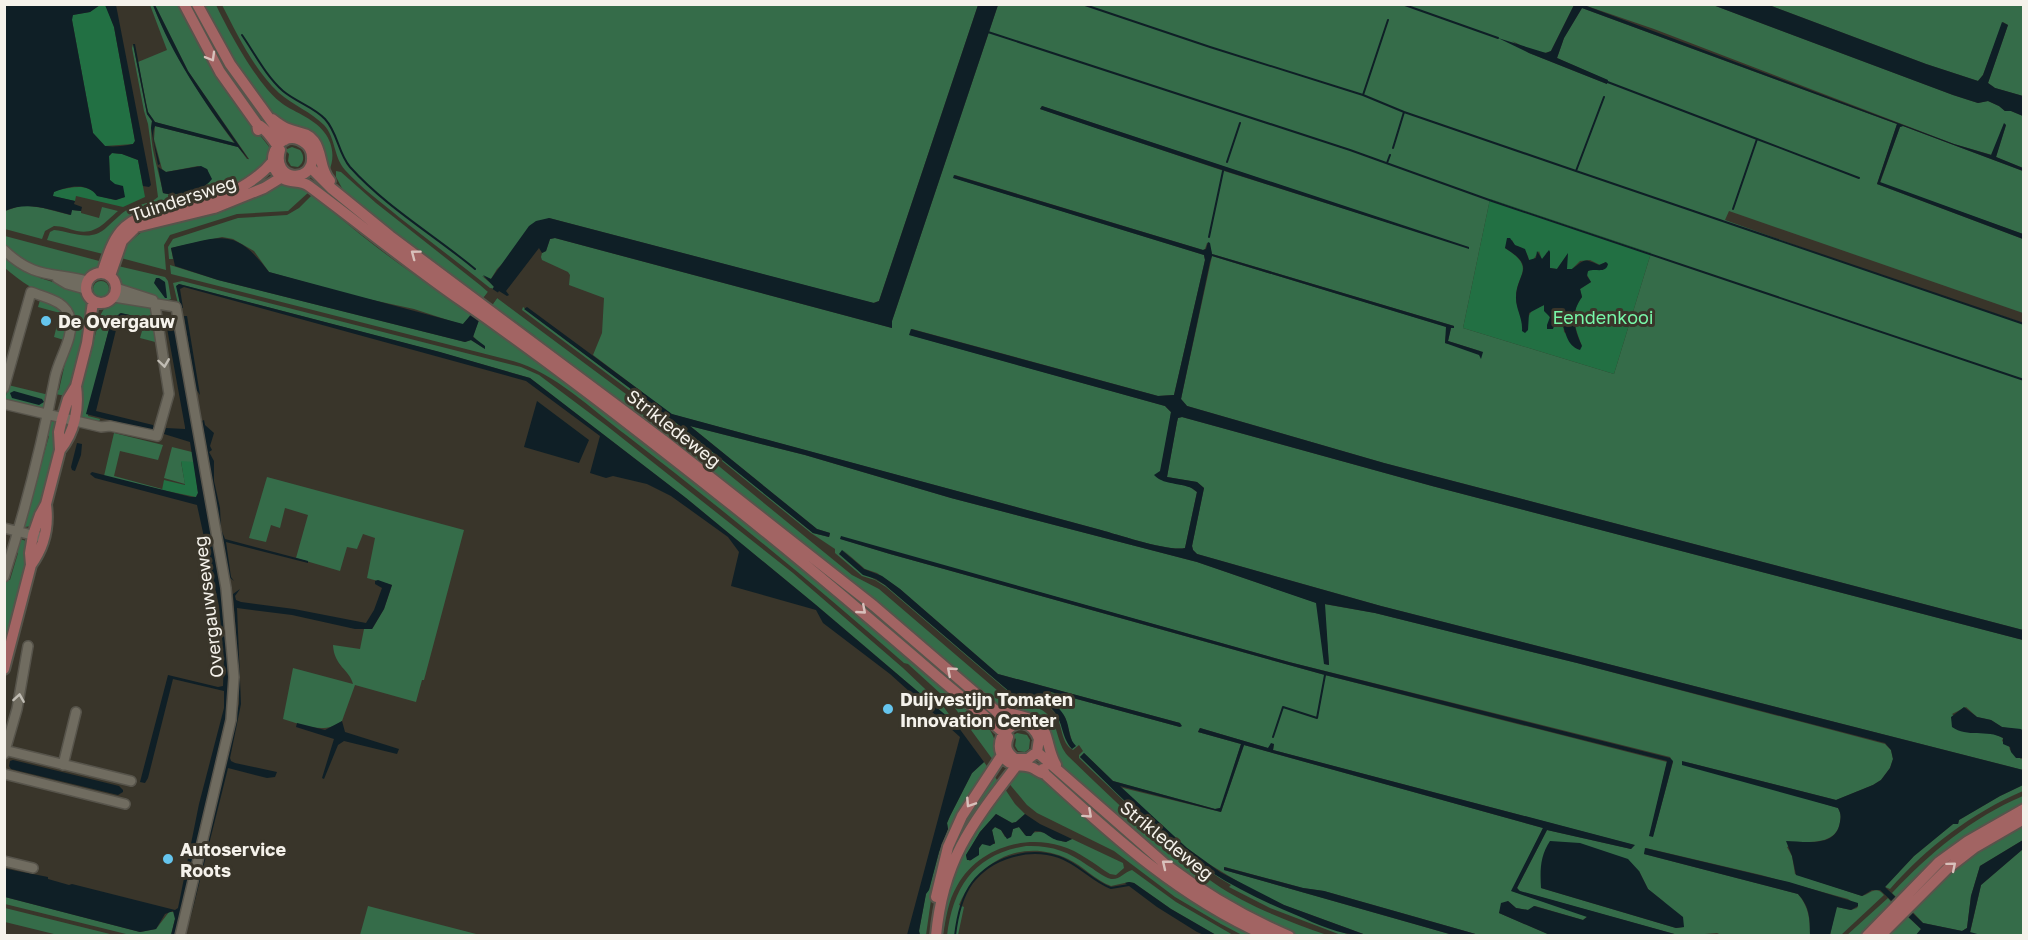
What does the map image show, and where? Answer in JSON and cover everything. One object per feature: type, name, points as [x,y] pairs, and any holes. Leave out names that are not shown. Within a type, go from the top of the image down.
[{"type":"main road","points":[[184,4],[220,72],[257,124],[280,150],[281,173]]},
{"type":"main road","points":[[197,4],[230,64],[266,116],[277,149],[281,173]]},
{"type":"main road","points":[[266,116],[281,126],[302,132],[312,138],[318,147],[324,174],[339,194]]},
{"type":"main road","points":[[277,149],[296,139],[307,145],[312,157],[305,175],[281,173]]},
{"type":"main road","name":"Tuindersweg","points":[[106,274],[115,238],[126,226],[145,215],[188,207],[218,198],[251,180],[277,149]]},
{"type":"main road","name":"Tuindersweg","points":[[106,274],[122,241],[136,227],[214,208],[258,189],[261,184],[281,173]]},
{"type":"main road","name":"Strikledeweg","points":[[305,175],[339,194],[482,310],[808,564],[984,717],[1005,732]]},
{"type":"main road","name":"Strikledeweg","points":[[305,175],[329,201],[663,440],[874,606],[995,710],[1005,732]]},
{"type":"main road","points":[[106,274],[116,283],[115,292],[106,303],[97,303],[87,296],[86,285],[93,275],[106,274]]},
{"type":"main road","points":[[4,669],[31,565],[30,553],[39,536],[40,515],[46,504],[60,450],[59,432],[62,418],[68,399],[76,386],[97,303]]},
{"type":"main road","points":[[60,450],[67,442],[74,422],[78,400],[76,386]]},
{"type":"main road","points":[[995,710],[1027,718],[1039,724],[1044,730],[1048,749],[1057,768]]},
{"type":"main road","points":[[936,936],[946,885],[958,850],[975,821],[1027,760],[1039,739],[1032,728],[1019,724],[1005,732],[1000,746],[1002,755],[1009,762],[1027,760]]},
{"type":"main road","points":[[1005,732],[1008,737],[1006,743],[1008,751],[1013,758],[1027,760]]},
{"type":"main road","points":[[929,936],[939,881],[951,841],[962,816],[1002,755]]},
{"type":"main road","name":"Strikledeweg","points":[[1027,760],[1057,768],[1105,812],[1187,880],[1243,915],[1289,936]]},
{"type":"main road","name":"Strikledeweg","points":[[1027,760],[1117,840],[1150,866],[1220,912],[1267,936]]},
{"type":"main road","points":[[1880,936],[1939,862],[1968,841],[2024,809]]},
{"type":"main road","points":[[1867,936],[1974,848],[2024,819]]},
{"type":"street","points":[[4,250],[26,267],[67,284],[86,285]]},
{"type":"street","points":[[4,388],[31,292],[58,302],[67,310],[70,318],[69,338],[60,359],[18,531],[4,577]]},
{"type":"street","points":[[115,292],[154,305],[176,307]]},
{"type":"street","points":[[115,292],[176,307]]},
{"type":"street","points":[[4,404],[100,427],[110,426],[154,436],[159,433],[169,394],[154,305]]},
{"type":"street","name":"Overgauwseweg","points":[[176,307],[226,588],[234,677],[231,720],[180,936]]},
{"type":"street","points":[[4,528],[39,536]]},
{"type":"street","points":[[28,645],[17,709],[5,751],[130,781]]},
{"type":"street","points":[[63,765],[76,712]]},
{"type":"street","points":[[4,774],[125,804]]},
{"type":"street","points":[[4,861],[33,868]]},
{"type":"green space","points":[[100,5],[106,5],[114,27],[135,141],[133,144],[105,146],[93,133],[72,15],[90,12]]},
{"type":"green space","points":[[150,5],[153,5],[160,23],[190,77],[235,144],[155,122],[148,112],[138,62],[167,50]]},
{"type":"green space","points":[[155,5],[180,5],[245,116],[270,148],[266,166],[228,190],[190,198],[168,209],[109,247],[105,247],[103,254],[47,240],[50,232],[54,230],[88,236],[101,232],[128,209],[158,197],[148,124],[133,44],[147,114],[152,121],[153,148],[163,193],[177,194],[189,190],[208,170],[198,166],[166,172],[162,169],[154,139],[155,126],[238,147],[249,159],[188,71]]},
{"type":"green space","points":[[189,5],[194,5],[238,84],[271,129],[268,131],[221,65]]},
{"type":"green space","points":[[204,5],[216,5],[244,56],[270,93],[284,105],[314,122],[324,132],[332,151],[329,171],[291,127],[272,114],[239,69]]},
{"type":"green space","points":[[222,5],[978,5],[879,301],[873,303],[549,218],[497,269],[491,279],[482,276],[494,286],[493,289],[490,288],[351,177],[338,159],[328,130],[270,84],[247,51]]},
{"type":"green space","points":[[998,5],[1574,5],[1551,51],[1536,52],[1512,41],[1529,53],[1607,84],[1607,80],[1557,58],[1564,38],[1582,8],[1897,124],[1877,184],[2023,239],[2023,313],[1729,211],[1725,220],[2023,323],[2023,630],[1384,463],[1187,406],[1181,399],[1212,256],[1447,327],[1445,343],[1483,352],[1448,341],[1451,328],[1454,326],[1212,254],[1209,243],[1203,250],[955,175],[954,178],[1204,255],[1205,260],[1174,395],[1158,396],[912,329],[910,335],[1165,406],[1171,412],[1159,479],[1190,487],[1197,492],[1185,548],[1168,548],[1144,542],[671,414],[593,355],[602,333],[604,298],[569,285],[568,272],[542,260],[541,257],[550,239],[555,238],[892,328],[892,321]],"holes":[[[1042,106],[1469,248],[1224,171],[1040,109]],[[1490,199],[1651,253],[1614,374],[1463,328]]]},
{"type":"green space","points":[[1584,5],[1713,5],[1953,95],[1978,103],[1988,101],[2005,111],[2023,116],[2023,168],[1996,157],[2006,125],[2004,124],[1992,155],[1954,144],[1654,29]]},
{"type":"green space","points":[[1769,5],[2023,5],[2023,96],[1995,88],[1988,83],[2008,25],[2003,22],[1983,75],[1978,81]]},
{"type":"green space","points":[[1903,126],[2023,171],[2023,234],[1880,183],[1900,127]]},
{"type":"green space","points":[[292,147],[300,150],[303,155],[303,161],[298,167],[291,166],[288,161],[289,154],[285,150]]},
{"type":"green space","points":[[112,153],[138,160],[145,197],[123,207],[76,196],[75,201],[52,196],[58,190],[80,187],[90,189],[98,196],[115,200],[125,197],[110,180],[109,156]]},
{"type":"green space","points":[[336,171],[341,172],[376,203],[488,292],[481,301],[452,275],[368,212],[343,190],[336,177]]},
{"type":"green space","points":[[281,183],[301,186],[310,191],[288,211],[237,214],[170,235],[164,245],[166,270],[121,258],[126,245],[144,230],[226,210]]},
{"type":"green space","points":[[313,194],[374,245],[423,281],[462,304],[472,315],[460,324],[414,309],[354,296],[269,272],[254,251],[233,239],[222,237],[171,248],[173,259],[169,259],[168,247],[173,239],[238,218],[287,215],[299,208]]},
{"type":"green space","name":"Eendenkooi","points":[[1490,199],[1651,253],[1614,374],[1463,328]],"holes":[[[1512,240],[1515,246],[1525,250],[1529,260],[1533,260],[1539,251],[1542,260],[1547,252],[1549,268],[1557,269],[1567,255],[1567,269],[1572,269],[1580,261],[1590,260],[1600,265],[1606,262],[1603,270],[1591,269],[1586,273],[1591,282],[1580,289],[1582,297],[1578,303],[1574,321],[1582,346],[1564,332],[1563,322],[1551,320],[1544,305],[1532,310],[1523,327],[1516,299],[1523,267],[1515,255],[1505,248]]]},
{"type":"green space","points":[[23,205],[70,215],[72,210],[81,211],[81,213],[99,218],[102,207],[118,211],[90,231],[84,232],[54,226],[45,231],[42,239],[5,229],[5,211]]},
{"type":"green space","points":[[5,236],[103,262],[98,270],[82,277],[34,266],[5,246]]},
{"type":"green space","points":[[5,256],[40,278],[78,290],[88,305],[79,364],[66,396],[55,394],[56,390],[59,390],[66,359],[73,314],[59,297],[57,300],[36,290],[5,268]]},
{"type":"green space","points":[[170,265],[218,280],[465,342],[471,340],[485,349],[473,336],[479,320],[483,318],[636,432],[895,645],[984,726],[986,725],[994,739],[996,756],[993,760],[952,704],[908,664],[697,490],[572,393],[543,374],[513,361],[171,274]]},
{"type":"green space","points":[[118,266],[165,277],[168,281],[171,299],[160,300],[121,285],[115,274]]},
{"type":"green space","points":[[98,281],[104,281],[109,289],[107,295],[98,297],[93,292],[93,286]]},
{"type":"green space","points":[[182,281],[521,367],[539,375],[793,573],[903,668],[943,706],[956,724],[686,498],[530,378],[179,284],[177,286],[181,308],[179,308],[173,283]]},
{"type":"green space","points":[[497,298],[677,432],[852,575],[879,589],[1005,697],[1037,707],[1046,713],[1068,756],[1139,823],[1194,869],[1254,906],[1327,935],[1296,935],[1277,928],[1180,872],[1115,817],[1059,763],[1052,752],[874,599],[857,590],[556,356],[535,336],[515,321],[490,308]]},
{"type":"green space","points":[[40,300],[55,306],[63,313],[66,324],[64,340],[54,337],[60,313],[38,307]]},
{"type":"green space","points":[[118,301],[150,307],[159,343],[140,338],[142,331],[132,324],[135,322],[134,316],[120,313],[109,329],[89,409],[88,416],[100,419],[99,422],[81,417],[83,399],[80,390],[101,314],[105,307]]},
{"type":"green space","points":[[523,307],[714,452],[813,533],[829,537],[830,533],[817,529],[690,426],[805,455],[951,498],[1197,562],[1317,603],[1325,664],[1329,665],[1324,604],[1375,613],[1577,663],[1885,744],[1891,750],[1893,759],[1890,768],[1881,780],[1836,800],[1682,761],[1838,808],[1840,822],[1835,834],[1825,840],[1797,843],[1787,847],[1792,856],[1795,874],[1862,896],[1876,890],[1884,895],[1841,935],[1830,935],[1836,908],[1851,910],[1858,906],[1848,899],[1761,875],[1646,848],[1644,854],[1798,894],[1807,908],[1810,924],[1810,935],[1724,936],[1717,933],[1678,935],[1519,891],[1517,888],[1547,830],[1631,849],[1634,845],[1273,750],[1274,744],[1268,748],[1200,728],[1198,732],[1241,744],[1221,808],[1215,809],[1113,781],[1084,753],[1080,757],[1137,812],[1208,870],[1234,885],[1311,921],[1350,935],[1341,935],[1270,908],[1229,887],[1231,885],[1210,872],[1190,857],[1133,809],[1079,758],[1083,751],[1079,745],[1073,750],[1069,747],[1057,717],[1049,708],[1010,693],[886,587],[862,576],[835,553],[835,549],[811,533],[701,444],[522,310]],"holes":[[[841,537],[1289,662],[1670,757],[1673,762],[1653,836],[1650,835],[1667,762],[1325,675],[841,539]],[[843,550],[865,569],[877,573],[900,589],[998,674],[1180,723],[1180,727],[1051,692],[1048,699],[1065,717],[1072,741],[1050,707],[1038,700],[1010,692],[885,585],[867,575]],[[1639,871],[1648,889],[1663,901],[1684,927],[1676,928],[1541,888]]]},
{"type":"green space","points":[[8,385],[49,395],[46,406],[43,409],[5,401]]},
{"type":"green space","points":[[1182,417],[1432,486],[2023,640],[2023,731],[2002,727],[1991,720],[1977,717],[1966,707],[1952,714],[1973,732],[1992,733],[2003,738],[2002,741],[2009,746],[2010,750],[2021,759],[2023,758],[2023,770],[1381,606],[1197,554],[1192,546],[1204,488],[1197,482],[1167,477],[1178,418]]},
{"type":"green space","points":[[52,421],[57,425],[48,477],[31,526],[25,527],[23,525],[38,461],[42,461],[49,436],[45,435]]},
{"type":"green space","points":[[114,433],[163,445],[158,460],[120,451],[114,476],[162,490],[104,476]]},
{"type":"green space","points":[[172,447],[192,452],[194,462],[181,462],[185,484],[164,478]]},
{"type":"green space","points":[[181,461],[194,462],[198,493],[196,497],[162,490],[164,480],[185,485]]},
{"type":"green space","points":[[267,477],[464,530],[416,702],[355,685],[342,721],[335,725],[314,728],[283,719],[293,668],[353,684],[336,658],[333,645],[360,649],[364,629],[372,629],[374,626],[384,609],[392,585],[367,578],[375,538],[363,534],[357,549],[347,547],[340,571],[296,558],[308,515],[285,508],[280,528],[271,525],[266,542],[249,538]]},
{"type":"green space","points":[[20,539],[26,541],[26,563],[5,651],[5,585],[6,579],[10,580],[18,553],[15,551]]},
{"type":"green space","points":[[1017,733],[1027,735],[1030,740],[1029,749],[1025,752],[1018,751],[1015,746],[1016,739],[1012,736]]},
{"type":"green space","points":[[1244,745],[1543,828],[1512,891],[1588,916],[1583,920],[1535,906],[1528,910],[1516,908],[1508,901],[1499,913],[1550,935],[1479,935],[1324,891],[1303,888],[1225,867],[1224,870],[1453,935],[1366,935],[1284,905],[1247,887],[1187,848],[1119,787],[1221,812]]},
{"type":"green space","points":[[984,762],[989,769],[978,785],[931,900],[926,935],[920,935],[926,893],[948,829],[947,823],[972,773]]},
{"type":"green space","points":[[1046,764],[1101,816],[1165,867],[1283,935],[1274,935],[1238,918],[1129,844],[1044,767]]},
{"type":"green space","points":[[1023,771],[1031,772],[1041,778],[1149,872],[1163,877],[1262,935],[1242,935],[1221,924],[1175,897],[1114,851],[1037,813],[1027,805],[1007,781]]},
{"type":"green space","points":[[993,774],[999,783],[943,876],[963,819]]},
{"type":"green space","points":[[2023,785],[2023,791],[1951,832],[1919,859],[1890,889],[1885,887],[1914,856],[1953,824],[1958,824],[1959,820]]},
{"type":"green space","points":[[1003,786],[1025,814],[1012,823],[996,814],[980,832],[966,855],[967,859],[970,861],[979,853],[982,844],[995,844],[992,830],[995,827],[1001,830],[1005,837],[1011,837],[1013,829],[1019,827],[1025,835],[1042,832],[1065,842],[1072,839],[1123,863],[1124,868],[1116,875],[1110,874],[1074,851],[1046,843],[1031,842],[1002,848],[988,854],[966,873],[951,898],[943,935],[939,936],[941,916],[960,852]]},
{"type":"green space","points":[[2023,796],[2023,807],[1897,898],[1892,893],[1952,838],[1986,815]]},
{"type":"green space","points":[[2023,821],[2023,840],[1980,866],[1971,896],[1967,928],[1962,931],[1923,923],[1911,910],[1959,861]]},
{"type":"green space","points":[[1026,846],[1051,848],[1066,853],[1111,879],[1132,870],[1176,902],[1233,935],[1216,935],[1171,909],[1134,883],[1111,886],[1068,859],[1051,853],[1034,851],[1018,852],[1003,857],[978,876],[967,889],[959,905],[964,907],[958,935],[947,936],[955,902],[970,875],[993,856]]},
{"type":"green space","points":[[2023,849],[2023,935],[1970,933],[1981,885]]},
{"type":"green space","points":[[5,897],[140,932],[156,929],[169,912],[175,912],[175,919],[171,935],[130,935],[5,904]]},
{"type":"green space","points":[[1888,898],[1892,903],[1865,935],[1846,936]]},
{"type":"green space","points":[[368,906],[480,935],[360,935]]},
{"type":"green space","points":[[5,908],[114,935],[58,935],[5,922]]},
{"type":"green space","points":[[1907,916],[1921,929],[1916,935],[1883,936]]},
{"type":"water","points":[[4,5],[100,5],[90,12],[73,15],[72,20],[93,133],[105,146],[123,146],[133,144],[135,141],[114,27],[105,5],[116,5],[151,185],[149,187],[143,186],[138,160],[112,153],[109,156],[110,180],[123,186],[125,197],[116,200],[97,196],[88,189],[77,186],[54,192],[53,196],[75,201],[74,204],[82,207],[81,211],[72,210],[71,215],[29,206],[5,211]]},
{"type":"water","points":[[153,5],[188,71],[249,160],[238,147],[155,126],[154,139],[160,164],[158,165],[151,128],[152,121],[147,114],[133,44],[135,44],[148,112],[155,122],[235,143],[189,77],[169,42]]},
{"type":"water","points":[[978,5],[998,5],[892,321],[892,328],[555,238],[550,239],[546,251],[542,253],[539,248],[506,291],[509,295],[499,291],[479,320],[473,337],[485,346],[485,349],[471,340],[465,342],[218,280],[175,266],[171,248],[215,239],[236,241],[257,257],[269,272],[463,324],[494,287],[483,275],[491,279],[529,226],[536,221],[549,218],[874,303],[879,301]]},
{"type":"water","points":[[1574,5],[1584,5],[1954,144],[1991,155],[2004,123],[2006,125],[1996,157],[2023,168],[2023,171],[1903,126],[1900,127],[1880,182],[2023,234],[2023,239],[1877,184],[1897,124],[1582,8],[1564,38],[1557,58],[1608,80],[1607,84],[1498,38],[1546,53],[1551,51]]},
{"type":"water","points":[[1713,5],[1769,5],[1978,81],[1983,75],[2002,22],[2008,25],[1988,83],[1995,88],[2023,96],[2023,116],[2005,111],[1988,101],[1978,103],[1953,95]]},
{"type":"water","points":[[1042,106],[1469,247],[1469,249],[1147,145],[1040,109]]},
{"type":"water","points":[[201,166],[207,169],[212,179],[203,187],[189,192],[163,193],[158,167],[166,172]]},
{"type":"water","points":[[954,175],[1203,250],[1206,249],[1208,242],[1212,254],[1454,326],[1451,328],[1448,341],[1483,352],[1481,359],[1479,355],[1445,343],[1446,327],[1212,256],[1181,399],[1187,406],[1384,463],[2023,630],[2023,640],[1432,486],[1182,417],[1178,418],[1177,422],[1167,477],[1197,482],[1204,488],[1192,546],[1197,554],[1381,606],[2023,770],[2023,785],[1959,820],[1958,824],[1953,824],[1914,856],[1885,887],[1923,923],[1962,931],[1967,928],[1971,896],[1980,866],[2023,840],[2023,849],[1981,885],[1970,932],[1981,935],[1916,935],[1921,929],[1880,890],[1872,890],[1862,896],[1796,875],[1786,841],[1826,840],[1837,831],[1841,815],[1838,808],[1682,765],[1682,761],[1836,800],[1881,780],[1890,768],[1893,759],[1891,750],[1885,743],[1577,663],[1375,613],[1325,604],[1329,665],[1324,664],[1316,603],[1197,562],[951,498],[805,455],[690,426],[817,529],[830,533],[829,537],[813,533],[679,425],[524,309],[527,307],[672,414],[1144,542],[1168,548],[1185,548],[1197,492],[1187,486],[1164,481],[1154,475],[1160,471],[1171,412],[1165,406],[909,335],[911,329],[1158,396],[1174,395],[1205,260],[1204,255],[953,178]]},
{"type":"water","points":[[1507,238],[1510,238],[1515,245],[1525,249],[1529,260],[1536,258],[1537,251],[1542,259],[1549,250],[1550,268],[1557,269],[1568,253],[1567,269],[1572,269],[1585,261],[1599,265],[1606,262],[1608,264],[1603,270],[1588,271],[1587,276],[1591,282],[1580,289],[1582,297],[1576,309],[1574,321],[1582,346],[1580,350],[1569,341],[1560,320],[1556,320],[1553,329],[1547,329],[1550,317],[1544,311],[1544,305],[1529,313],[1528,330],[1525,333],[1522,331],[1516,298],[1523,266],[1515,255],[1505,248]]},
{"type":"water","points":[[156,278],[165,282],[167,298],[154,283]]},
{"type":"water","points":[[179,284],[440,352],[530,378],[686,498],[956,724],[984,762],[972,773],[947,823],[948,829],[926,894],[920,935],[907,935],[960,737],[890,674],[823,623],[816,610],[731,586],[739,552],[728,537],[671,496],[647,484],[613,476],[606,478],[590,473],[600,436],[526,381],[184,287],[180,289],[183,308],[181,308],[176,286]]},
{"type":"water","points":[[121,313],[134,316],[136,321],[132,324],[119,322],[117,326],[96,411],[153,425],[155,428],[153,431],[86,414],[112,319]]},
{"type":"water","points":[[184,316],[187,316],[200,395],[196,389]]},
{"type":"water","points":[[169,325],[174,325],[225,613],[229,689],[226,718],[177,935],[171,935],[175,919],[173,911],[165,914],[156,929],[140,932],[5,897],[4,868],[175,910],[178,908],[199,804],[224,708],[224,691],[173,679],[148,778],[145,783],[140,782],[168,675],[218,687],[223,686],[224,659],[219,606],[197,505],[95,478],[90,474],[92,472],[196,497],[198,493],[190,442],[164,434],[166,428],[185,429],[167,328]]},
{"type":"water","points":[[14,391],[42,399],[44,402],[39,405],[12,398],[10,393]]},
{"type":"water","points":[[537,401],[589,440],[579,463],[524,447]]},
{"type":"water","points":[[204,420],[205,425],[214,433],[210,446],[212,450],[209,452],[214,461],[214,481],[220,508],[221,529],[225,539],[308,561],[308,563],[226,542],[231,577],[234,581],[229,577],[202,421]]},
{"type":"water","points":[[77,443],[82,444],[75,471],[71,467]]},
{"type":"water","points":[[841,536],[1289,662],[1670,758],[1673,761],[1653,837],[1649,836],[1667,761],[1325,675],[890,554],[840,539]]},
{"type":"water","points":[[842,550],[864,569],[882,576],[900,589],[998,674],[1180,723],[1182,726],[1051,692],[1048,699],[1066,718],[1071,738],[1076,746],[1072,749],[1065,739],[1058,717],[1050,707],[1010,692],[885,585],[863,575],[839,554]]},
{"type":"water","points":[[378,580],[392,585],[384,609],[372,629],[355,629],[292,615],[237,608],[241,704],[230,758],[235,763],[277,772],[275,777],[267,778],[228,768],[190,920],[239,704],[233,594],[240,589],[235,596],[236,600],[241,602],[294,609],[366,623],[374,610],[382,588],[375,584]]},
{"type":"water","points":[[1964,707],[1977,717],[1991,720],[2002,727],[2021,729],[2023,731],[2023,758],[2016,758],[2010,747],[2003,744],[2003,738],[1997,735],[1964,732],[1952,727],[1951,717]]},
{"type":"water","points":[[342,721],[345,732],[399,749],[397,754],[344,741],[338,745],[324,779],[322,778],[334,739],[296,727],[297,723],[325,730]]},
{"type":"water","points":[[1200,728],[1268,748],[1271,743],[1274,744],[1273,750],[1635,845],[1631,849],[1547,830],[1517,888],[1520,891],[1678,935],[1550,935],[1499,913],[1501,903],[1508,901],[1516,908],[1528,910],[1534,906],[1583,920],[1587,917],[1511,891],[1543,828],[1244,745],[1221,812],[1120,786],[1187,848],[1220,872],[1284,905],[1366,935],[1348,934],[1330,929],[1285,910],[1231,884],[1193,860],[1142,818],[1080,757],[1084,753],[1113,781],[1215,809],[1220,808],[1241,744],[1198,732]]},
{"type":"water","points":[[10,761],[119,786],[123,792],[118,795],[11,769]]},
{"type":"water","points":[[996,814],[1012,823],[1025,814],[1072,839],[1066,842],[1060,841],[1038,831],[1031,836],[1026,836],[1019,827],[1013,829],[1011,837],[1007,839],[1001,830],[995,827],[992,830],[995,843],[990,846],[982,844],[979,848],[979,855],[967,860],[966,855],[980,832]]},
{"type":"water","points":[[1550,841],[1580,843],[1628,859],[1639,871],[1648,889],[1683,917],[1684,927],[1676,928],[1541,888],[1541,863]]},
{"type":"water","points":[[1645,848],[1789,882],[1858,903],[1858,906],[1851,910],[1837,907],[1830,935],[1810,935],[1807,908],[1798,894],[1644,854]]},
{"type":"water","points":[[1224,867],[1303,888],[1324,891],[1479,935],[1453,935],[1224,870]]},
{"type":"water","points":[[1129,882],[1216,935],[1204,935],[1197,932],[1157,907],[1125,883]]},
{"type":"pier","points":[[491,288],[500,294],[481,321],[471,314]]},
{"type":"waterway","points":[[1082,4],[1363,95],[1388,20]]},
{"type":"waterway","points":[[1402,4],[1498,38]]},
{"type":"waterway","points":[[988,32],[1350,150],[1492,201],[2024,380]]},
{"type":"waterway","points":[[242,35],[277,85],[288,95],[316,111],[325,119],[333,130],[350,167],[379,195],[475,269]]},
{"type":"waterway","points":[[1605,81],[1757,139]]},
{"type":"waterway","points":[[1363,95],[1404,112],[1393,148]]},
{"type":"waterway","points":[[1404,112],[1576,171],[1604,97]]},
{"type":"waterway","points":[[1227,162],[1240,123]]},
{"type":"waterway","points":[[1733,209],[1757,139],[1859,178]]},
{"type":"waterway","points":[[1387,163],[1390,155]]},
{"type":"waterway","points":[[1209,237],[1223,171]]},
{"type":"waterway","points":[[1576,171],[2024,324]]},
{"type":"waterway","points":[[1273,737],[1283,707],[1317,718],[1325,675]]},
{"type":"waterway","points":[[955,936],[960,908],[972,883],[990,867],[1012,856],[1047,854],[1066,860],[1111,888],[1129,885]]},
{"type":"place","name":"De Overgauw","points":[[46,321]]},
{"type":"place","name":"Duijvestijn Tomaten Innovation Center","points":[[888,709]]},
{"type":"place","name":"Autoservice Roots","points":[[168,859]]}]
